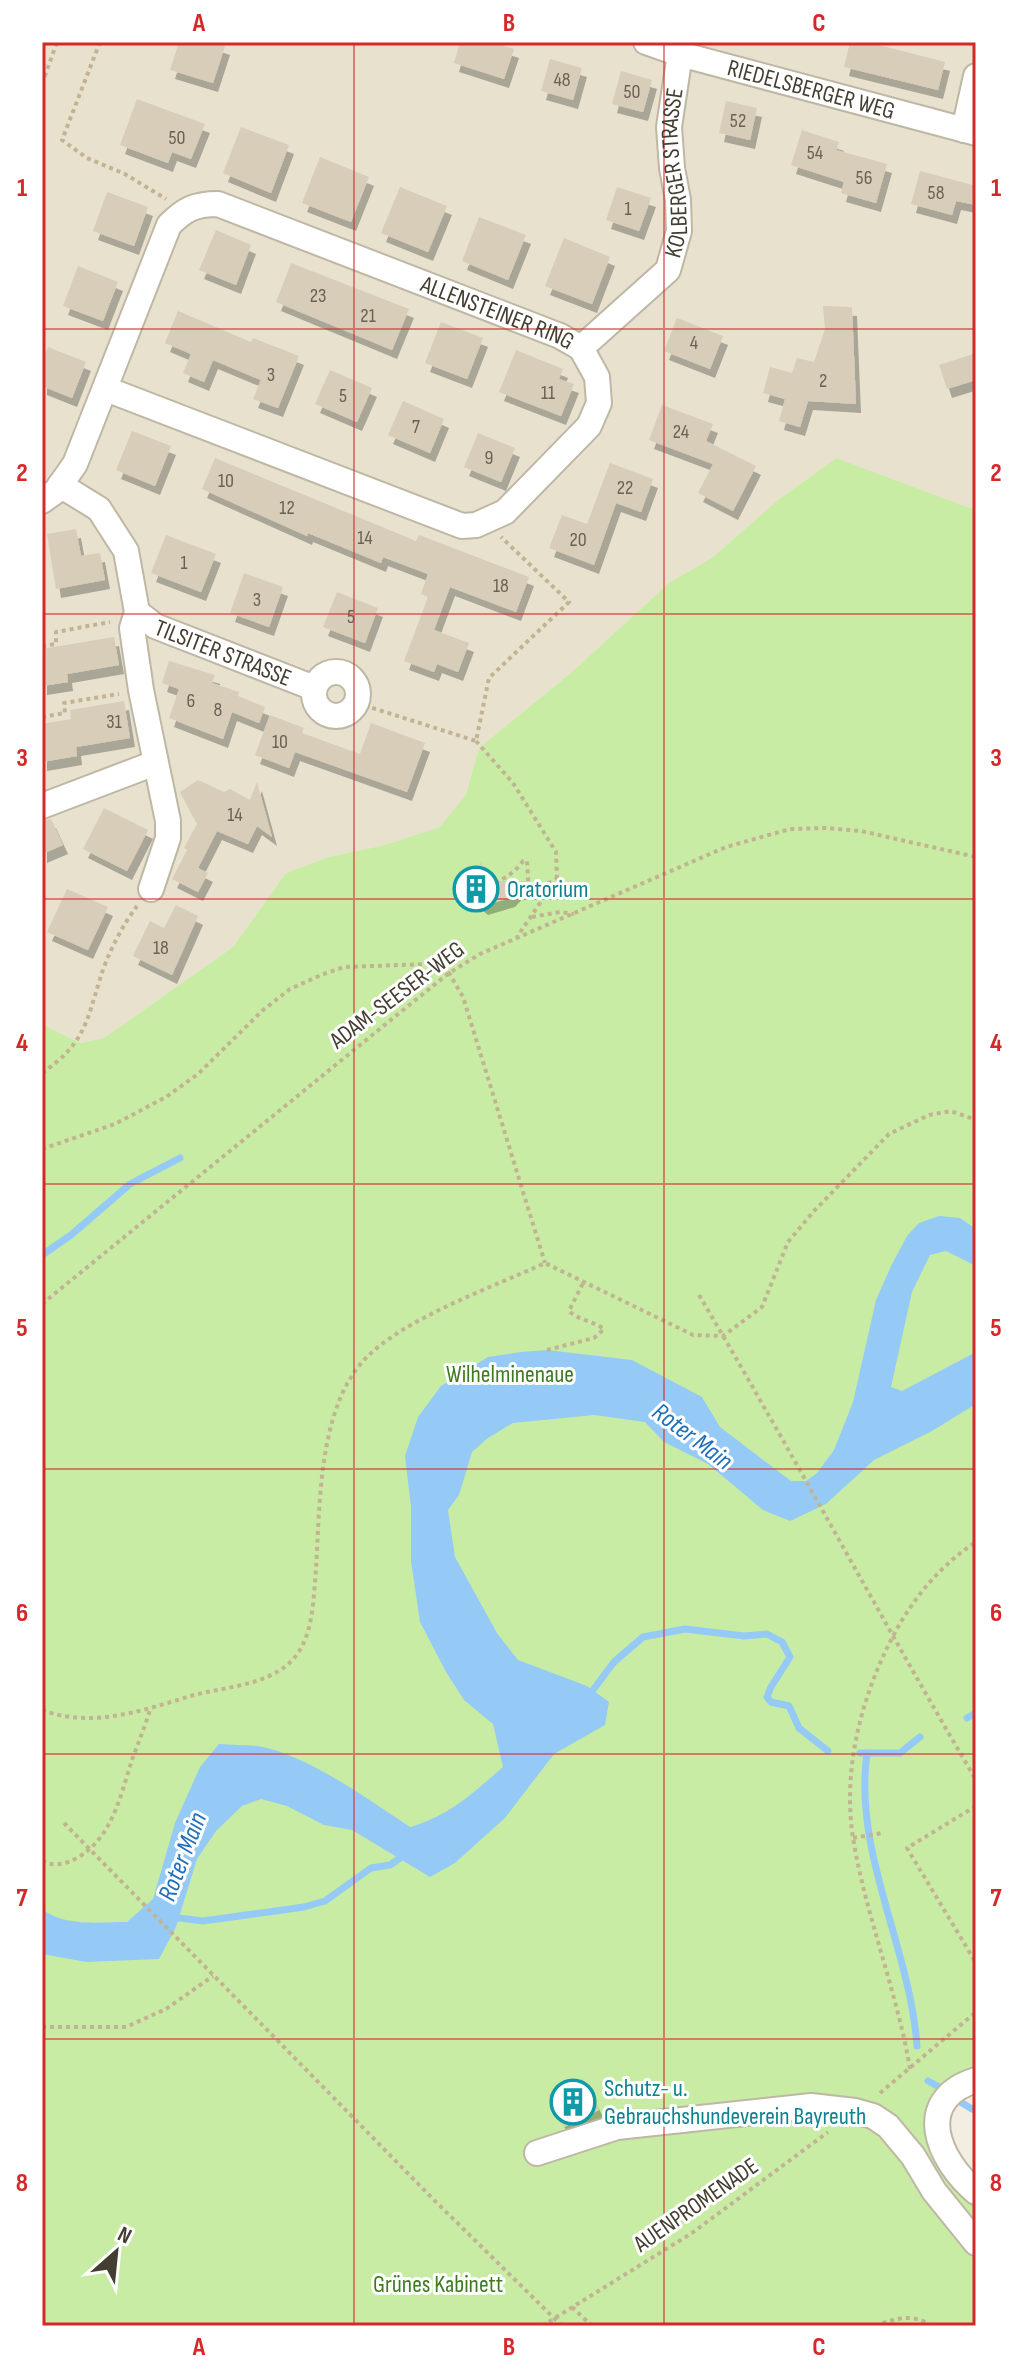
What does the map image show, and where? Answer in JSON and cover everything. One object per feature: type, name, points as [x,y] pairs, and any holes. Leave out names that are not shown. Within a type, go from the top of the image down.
[{"type":"street","name":"RIEDELSBERGER WEG","points":[[646,42],[680,54],[970,131]]},
{"type":"street","name":"KOLBERGER STRASSE","points":[[581,348],[668,270],[679,231],[669,127],[680,54]]},
{"type":"street","points":[[970,131],[976,76]]},
{"type":"street","name":"ALLENSTEINER RING","points":[[184,210],[199,204],[218,204],[560,336],[581,348],[597,377],[599,403],[589,426],[505,512],[486,522]]},
{"type":"street","points":[[51,493],[75,464],[169,225],[184,210]]},
{"type":"street","points":[[106,389],[462,526],[486,522]]},
{"type":"street","name":"TILSITER STRASSE","points":[[51,493],[99,509],[126,551],[136,615],[132,628],[141,690],[168,821],[168,838],[151,889]]},
{"type":"street","name":"TILSITER STRASSE","points":[[136,615],[155,626],[314,688],[325,674],[342,672],[357,685],[357,703]]},
{"type":"street","points":[[42,806],[155,763]]},
{"type":"street","points":[[976,2080],[961,2084],[936,2117],[938,2141],[948,2160],[976,2192]]},
{"type":"street","points":[[537,2153],[617,2127],[811,2106],[855,2111],[873,2116],[888,2126],[976,2243]]},
{"type":"path","points":[[42,84],[57,42]]},
{"type":"path","points":[[100,42],[62,140],[87,158],[134,179],[184,210]]},
{"type":"path","points":[[476,741],[489,678],[569,602],[486,522]]},
{"type":"path","points":[[42,646],[56,644],[56,632],[136,615]]},
{"type":"path","points":[[42,717],[65,713],[64,703],[141,690]]},
{"type":"path","points":[[357,703],[476,741],[513,783],[556,852],[557,878],[516,939]]},
{"type":"path","name":"ADAM-SEESER-WEG","points":[[42,1304],[449,973],[480,954],[726,847],[790,829],[861,831],[976,857]]},
{"type":"path","points":[[488,886],[519,867],[523,861],[527,861],[529,895],[557,878]]},
{"type":"path","points":[[42,1073],[69,1051],[86,1026],[109,957],[134,910],[151,889]]},
{"type":"path","points":[[532,917],[560,912],[576,914]]},
{"type":"path","points":[[42,1149],[115,1124],[166,1097],[198,1074],[290,989],[344,967],[428,964],[449,973],[475,1027],[545,1263],[693,1335],[723,1336],[762,1307],[788,1242],[889,1134],[929,1115],[951,1111],[976,1120]]},
{"type":"path","points":[[42,1710],[83,1719],[150,1710],[205,1691],[256,1681],[288,1664],[301,1649],[313,1603],[322,1479],[338,1400],[364,1360],[409,1325],[545,1263]]},
{"type":"path","points":[[547,1350],[594,1338],[604,1329],[569,1311],[584,1281]]},
{"type":"path","points":[[699,1295],[823,1510],[892,1638],[976,1780]]},
{"type":"path","points":[[910,2069],[892,1984],[870,1911],[853,1838],[851,1790],[855,1749],[867,1695],[892,1638],[918,1595],[950,1561],[976,1542]]},
{"type":"path","points":[[42,1861],[52,1866],[70,1862],[91,1850],[100,1839],[117,1807],[150,1710]]},
{"type":"path","points":[[976,1806],[907,1848],[976,1963]]},
{"type":"path","points":[[64,1823],[562,2326]]},
{"type":"path","points":[[853,1838],[882,1833]]},
{"type":"path","points":[[42,2027],[126,2027],[166,2009],[214,1975]]},
{"type":"path","name":"AUENPROMENADE","points":[[542,2326],[692,2233],[910,2069],[976,2012]]},
{"type":"path","points":[[572,2307],[592,2326]]},
{"type":"path","points":[[875,2326],[913,2316],[932,2326]]},
{"type":"shaded area","points":[[42,42],[976,42],[976,508],[836,458],[778,500],[713,557],[669,583],[573,671],[479,748],[466,794],[441,827],[385,845],[328,857],[286,873],[233,947],[104,1038],[80,1043],[42,1024]]},
{"type":"green space","name":"Wilhelminenaue","points":[[836,458],[976,508],[976,2071],[933,2101],[976,2202],[976,2326],[42,2326],[42,1024],[80,1043],[104,1038],[233,947],[286,873],[328,857],[385,845],[440,827],[466,794],[479,748],[573,671],[669,583],[713,557],[778,500]]},
{"type":"water","points":[[939,1216],[960,1218],[976,1229],[976,1266],[946,1251],[930,1255],[912,1292],[891,1387],[902,1391],[976,1352],[976,1404],[932,1431],[874,1460],[826,1504],[790,1521],[763,1510],[708,1464],[664,1442],[645,1422],[594,1415],[513,1423],[472,1452],[459,1495],[448,1510],[455,1557],[497,1633],[518,1660],[587,1686],[609,1702],[605,1725],[554,1754],[505,1818],[455,1863],[430,1877],[352,1830],[324,1825],[287,1806],[261,1799],[242,1806],[216,1831],[197,1859],[176,1927],[159,1959],[86,1962],[42,1954],[42,1909],[72,1921],[127,1922],[153,1899],[175,1823],[200,1767],[219,1744],[257,1746],[295,1758],[336,1779],[410,1827],[449,1810],[503,1767],[493,1724],[464,1700],[420,1622],[411,1561],[411,1507],[405,1456],[418,1417],[441,1386],[488,1357],[521,1352],[547,1350],[632,1360],[702,1397],[720,1427],[791,1481],[806,1481],[817,1473],[834,1450],[853,1402],[876,1300],[891,1266],[907,1236],[919,1223]]},
{"type":"building","points":[[179,42],[213,42],[225,46],[213,83],[170,70]]},
{"type":"building","points":[[460,42],[491,42],[514,49],[504,79],[454,63]]},
{"type":"building","points":[[850,42],[867,42],[945,62],[938,90],[844,67]]},
{"type":"building","points":[[550,59],[582,68],[573,100],[541,91]]},
{"type":"building","points":[[621,71],[652,80],[643,112],[612,104]]},
{"type":"building","points":[[137,99],[205,124],[191,159],[172,152],[168,163],[120,145]]},
{"type":"building","points":[[726,101],[757,108],[750,140],[719,133]]},
{"type":"building","points":[[241,127],[289,145],[271,193],[223,173]]},
{"type":"building","points":[[802,130],[839,142],[836,150],[887,164],[876,203],[841,193],[844,182],[791,165]]},
{"type":"building","points":[[320,157],[369,177],[351,222],[302,203]]},
{"type":"building","points":[[920,171],[976,186],[976,205],[956,201],[952,215],[911,204]]},
{"type":"building","points":[[400,187],[447,206],[428,252],[381,233]]},
{"type":"building","points":[[617,187],[651,198],[639,231],[606,220]]},
{"type":"building","points":[[107,192],[148,207],[134,246],[93,231]]},
{"type":"building","points":[[479,217],[526,235],[508,280],[462,261]]},
{"type":"building","points":[[216,230],[251,245],[236,285],[199,270]]},
{"type":"building","points":[[564,238],[610,257],[592,304],[545,286]]},
{"type":"building","points":[[291,263],[409,309],[392,350],[276,302]]},
{"type":"building","points":[[78,266],[118,282],[103,321],[63,306]]},
{"type":"building","points":[[823,306],[852,307],[856,404],[808,401],[800,427],[779,421],[785,399],[763,393],[770,367],[792,373],[797,358],[814,362],[825,329]]},
{"type":"building","points":[[178,311],[251,342],[253,338],[299,356],[278,408],[253,399],[261,380],[213,360],[204,382],[183,373],[191,354],[165,343]]},
{"type":"building","points":[[677,318],[723,336],[710,369],[664,351]]},
{"type":"building","points":[[441,322],[483,338],[467,379],[425,363]]},
{"type":"building","points":[[48,347],[86,362],[72,398],[42,386],[42,362]]},
{"type":"building","points":[[516,350],[563,369],[559,379],[574,384],[561,416],[499,392]]},
{"type":"building","points":[[976,353],[976,380],[947,389],[939,365]]},
{"type":"building","points":[[330,370],[372,388],[357,422],[315,404]]},
{"type":"building","points":[[403,401],[444,419],[430,453],[388,435]]},
{"type":"building","points":[[662,405],[713,424],[706,441],[756,466],[733,511],[698,493],[713,464],[649,440]]},
{"type":"building","points":[[132,431],[171,446],[155,486],[116,470]]},
{"type":"building","points":[[478,433],[515,448],[501,482],[464,467]]},
{"type":"building","points":[[215,458],[416,541],[419,535],[529,577],[516,612],[450,587],[434,630],[469,643],[458,672],[437,664],[434,672],[404,661],[428,597],[421,594],[428,574],[383,557],[381,563],[308,533],[307,536],[202,489]]},
{"type":"building","points":[[610,463],[653,479],[641,512],[616,503],[594,565],[549,548],[562,515],[587,524]]},
{"type":"building","points":[[76,529],[81,556],[100,553],[105,580],[56,589],[47,534]]},
{"type":"building","points":[[166,535],[216,554],[201,592],[151,573]]},
{"type":"building","points":[[244,573],[283,587],[269,627],[230,613]]},
{"type":"building","points":[[337,592],[378,608],[365,643],[323,627]]},
{"type":"building","points":[[114,637],[119,665],[67,674],[68,682],[42,686],[42,649]]},
{"type":"building","points":[[169,661],[215,675],[212,683],[239,692],[238,696],[265,707],[259,723],[232,712],[223,739],[169,718],[179,689],[162,683]]},
{"type":"building","points":[[124,701],[130,738],[76,747],[77,756],[42,762],[42,724],[71,719],[70,710]]},
{"type":"building","points":[[270,715],[304,728],[302,733],[360,754],[371,723],[425,743],[407,792],[295,752],[289,768],[255,755]]},
{"type":"building","points":[[198,780],[224,792],[230,789],[250,800],[257,782],[272,837],[257,826],[248,844],[217,831],[198,868],[208,873],[198,892],[172,879],[197,824],[180,792]]},
{"type":"building","points":[[104,808],[148,830],[127,871],[83,849]]},
{"type":"building","points":[[51,819],[63,845],[42,854],[42,821]]},
{"type":"building","points":[[481,862],[487,881],[526,881],[510,898],[483,906],[470,895],[469,885]]},
{"type":"building","points":[[67,889],[108,907],[88,950],[47,932]]},
{"type":"building","points":[[176,905],[198,916],[172,975],[133,956],[150,921],[164,928]]},
{"type":"building","name":"Schutz- u. Gebrauchshundeverein Bayreuth","points":[[583,2078],[599,2110],[564,2127],[548,2095]]},
{"type":"waterway","points":[[42,1255],[71,1235],[130,1184],[180,1158]]},
{"type":"waterway","name":"Roter Main","points":[[587,1698],[614,1662],[643,1637],[685,1629],[744,1636],[767,1634],[782,1642],[790,1657],[767,1697],[771,1702],[789,1706],[799,1728],[828,1751]]},
{"type":"waterway","name":"Roter Main","points":[[967,1718],[976,1713]]},
{"type":"waterway","name":"Roter Main","points":[[860,1753],[900,1753],[920,1737]]},
{"type":"waterway","points":[[867,1753],[865,1790],[868,1827],[904,1973],[917,2046]]},
{"type":"waterway","name":"Roter Main","points":[[171,1917],[203,1921],[304,1907],[325,1901],[371,1868],[390,1865],[406,1854]]},
{"type":"waterway","points":[[928,2081],[945,2090]]},
{"type":"waterway","points":[[954,2098],[972,2109]]},
{"type":"place","name":"Oratorium","points":[[476,889]]},
{"type":"place","name":"Schutz- u. Gebrauchshundeverein Bayreuth","points":[[573,2102]]},
{"type":"park label","name":"Grünes Kabinett","points":[[438,2284]]}]
